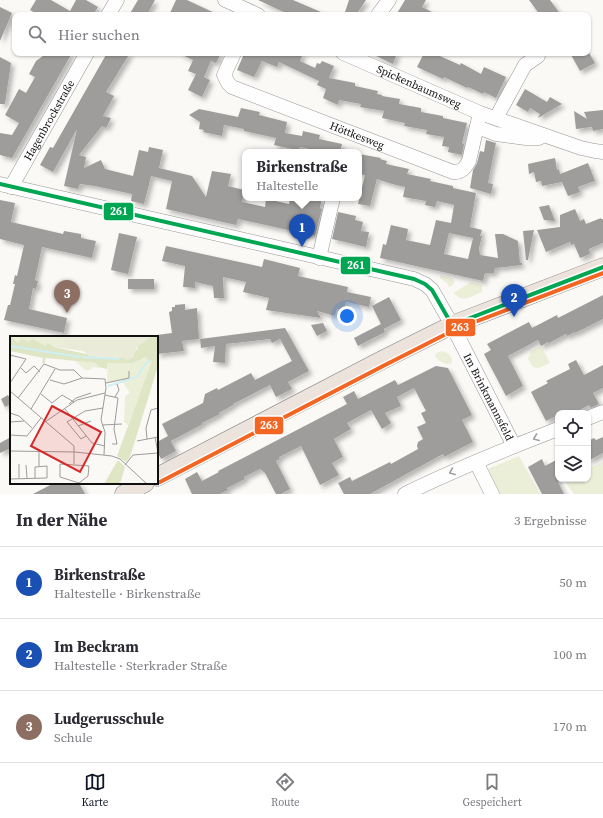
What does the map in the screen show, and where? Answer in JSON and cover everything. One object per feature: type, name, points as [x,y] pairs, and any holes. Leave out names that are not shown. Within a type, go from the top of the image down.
[{"type":"main road","points":[[158,476],[452,325],[603,267]]},
{"type":"main road","points":[[124,494],[143,484]]},
{"type":"street","points":[[110,12],[116,0]]},
{"type":"street","points":[[226,0],[252,10]]},
{"type":"street","points":[[380,12],[388,0]]},
{"type":"street","name":"Hagenbrockstraße","points":[[6,186],[85,56]]},
{"type":"street","name":"Höttkesweg","points":[[233,56],[224,75],[232,87],[453,172],[460,171],[469,161],[478,120]]},
{"type":"street","name":"Spickenbaumsweg","points":[[358,56],[478,120],[496,118],[581,148],[603,152]]},
{"type":"street","points":[[496,118],[525,65],[538,56]]},
{"type":"street","points":[[478,120],[496,134],[526,138],[549,137]]},
{"type":"street","name":"Im Brinkmannsfeld","points":[[6,186],[414,279],[425,284],[432,290],[452,325],[514,446]]},
{"type":"street","points":[[319,258],[332,201]]},
{"type":"street","points":[[591,417],[603,412]]},
{"type":"street","name":"Im Brinkmannsfeld","points":[[405,494],[437,478],[555,430]]},
{"type":"street","points":[[476,462],[492,494]]},
{"type":"green space","points":[[440,275],[452,278],[454,284],[449,287],[448,284],[440,278]]},
{"type":"green space","points":[[471,282],[482,285],[482,292],[464,299],[460,298],[454,293],[469,283]]},
{"type":"green space","points":[[541,346],[550,363],[539,368],[533,367],[528,359],[531,351]]},
{"type":"green space","points":[[442,351],[448,353],[452,358],[452,363],[443,363],[435,356],[436,353]]},
{"type":"green space","points":[[519,456],[540,494],[500,494],[488,469]]},
{"type":"green space","points":[[603,462],[603,494],[574,494],[565,482],[591,482],[591,468]]},
{"type":"building","points":[[36,0],[51,0],[70,11],[76,0],[86,0],[98,7],[95,12],[34,12],[30,10]]},
{"type":"building","points":[[138,0],[155,0],[149,12],[131,12]]},
{"type":"building","points":[[176,0],[187,0],[213,12],[170,12]]},
{"type":"building","points":[[258,0],[293,0],[321,12],[284,12]]},
{"type":"building","points":[[349,0],[366,0],[358,12],[345,12]]},
{"type":"building","points":[[405,0],[426,0],[422,7],[432,12],[398,12]]},
{"type":"building","points":[[529,0],[550,0],[559,12],[538,12]]},
{"type":"building","points":[[0,7],[12,13],[0,41]]},
{"type":"building","points":[[43,56],[70,56],[12,158],[0,155],[0,133],[12,135],[19,123],[5,115],[19,89],[26,93],[35,77],[29,74],[36,61]]},
{"type":"building","points":[[105,56],[128,56],[106,92],[114,96],[103,116],[111,118],[106,128],[102,126],[79,155],[86,157],[84,168],[101,160],[105,169],[133,176],[139,150],[148,152],[149,147],[163,150],[159,168],[192,176],[206,197],[212,171],[231,174],[228,186],[242,190],[242,202],[265,207],[266,201],[275,201],[289,204],[290,201],[321,201],[320,208],[322,209],[315,236],[238,219],[236,225],[166,209],[172,181],[151,176],[144,204],[131,201],[132,194],[80,184],[78,189],[64,186],[77,129],[53,172],[40,165],[50,147],[53,148]]},
{"type":"building","points":[[184,56],[220,56],[216,63],[211,61],[204,77],[210,80],[202,97],[188,90],[196,74],[188,71],[193,60]]},
{"type":"building","points":[[243,56],[302,56],[300,61],[315,68],[317,63],[320,64],[322,61],[334,66],[329,78],[355,83],[355,86],[378,91],[377,94],[382,96],[400,99],[399,104],[421,108],[421,112],[443,116],[443,118],[467,123],[462,143],[464,144],[462,155],[448,152],[449,147],[442,146],[444,137],[426,134],[427,130],[404,126],[405,123],[382,118],[384,111],[360,107],[361,104],[339,100],[338,105],[323,98],[326,89],[317,85],[319,81],[279,62],[277,67],[262,61],[254,77],[237,70]]},
{"type":"building","points":[[376,56],[396,56],[393,64]]},
{"type":"building","points":[[422,56],[440,56],[460,65],[461,63],[481,74],[484,67],[506,77],[496,98],[484,92],[483,94],[468,87],[467,88],[444,77],[443,79],[417,67]]},
{"type":"building","points":[[572,56],[591,56],[595,63],[580,71]]},
{"type":"building","points":[[0,57],[11,63],[5,104],[0,104]]},
{"type":"building","points":[[525,89],[547,102],[550,97],[562,104],[538,118],[540,114],[530,108],[528,112],[516,105]]},
{"type":"building","points":[[241,108],[260,112],[259,115],[287,122],[285,133],[302,136],[303,131],[320,135],[319,139],[342,144],[341,149],[309,149],[300,147],[300,149],[292,149],[274,145],[276,138],[224,125],[222,136],[203,132],[204,130],[199,129],[200,122],[189,115],[199,109],[238,117]]},
{"type":"building","points":[[603,110],[603,129],[593,131],[592,127],[576,129],[574,111],[587,119],[584,112]]},
{"type":"building","points":[[486,140],[496,143],[488,183],[493,184],[491,194],[470,188],[473,170],[477,163],[480,151],[484,152]]},
{"type":"building","points":[[362,155],[381,158],[380,159],[387,161],[386,164],[409,169],[407,174],[431,179],[430,181],[476,193],[470,227],[482,230],[479,248],[480,255],[498,258],[495,234],[503,234],[518,241],[520,263],[522,263],[522,265],[495,268],[494,273],[485,273],[483,281],[380,258],[383,244],[386,245],[391,225],[408,229],[406,240],[430,245],[436,220],[451,223],[454,205],[437,201],[435,207],[425,205],[426,201],[403,197],[405,187],[377,179],[370,206],[358,204],[359,201],[362,201],[362,187],[365,175],[362,174]],"holes":[[[449,233],[473,238],[468,259],[444,254]]]},
{"type":"building","points":[[555,158],[557,170],[559,169],[560,174],[588,163],[595,181],[578,187],[580,192],[568,196],[562,182],[542,186],[541,181],[545,180],[536,182],[534,172],[529,174],[528,164]]},
{"type":"building","points":[[0,200],[15,203],[11,222],[63,234],[64,231],[81,234],[81,238],[96,241],[92,258],[42,247],[35,280],[38,281],[36,289],[33,288],[29,309],[67,318],[64,333],[4,320],[8,305],[10,305],[15,284],[13,284],[15,275],[17,276],[24,245],[0,239]]},
{"type":"building","points":[[549,205],[555,221],[544,220],[539,207]]},
{"type":"building","points":[[575,209],[580,221],[584,219],[586,224],[601,218],[603,219],[603,243],[589,249],[590,254],[580,258],[574,244],[571,245],[570,242],[546,252],[537,230],[560,227],[560,215]]},
{"type":"building","points":[[338,212],[356,216],[355,220],[363,222],[361,231],[369,232],[366,247],[332,239]]},
{"type":"building","points":[[534,230],[528,260],[526,260],[523,231]]},
{"type":"building","points":[[119,233],[137,237],[128,274],[111,270]]},
{"type":"building","points":[[166,246],[262,267],[264,259],[300,268],[298,276],[348,287],[347,292],[371,297],[369,307],[346,302],[344,311],[337,309],[335,316],[317,311],[321,318],[266,310],[269,298],[243,292],[246,282],[223,277],[224,298],[214,298],[213,286],[195,282],[195,288],[183,287],[185,266],[162,261]]},
{"type":"building","points":[[128,279],[154,279],[154,289],[128,289]]},
{"type":"building","points":[[603,295],[603,319],[575,333],[567,336],[566,334],[541,346],[538,340],[508,356],[523,386],[506,396],[484,354],[491,350],[487,344],[529,322],[532,328],[557,315],[558,318]]},
{"type":"building","points":[[389,297],[401,320],[384,329],[385,332],[358,346],[354,338],[381,324],[372,306]]},
{"type":"building","points":[[185,304],[185,310],[197,308],[199,339],[182,341],[184,351],[158,354],[157,335],[172,333],[169,312],[172,311],[172,307],[175,307],[175,305]]},
{"type":"building","points":[[323,323],[327,331],[317,336],[311,325]]},
{"type":"building","points":[[285,328],[309,371],[288,382],[292,389],[276,397],[270,385],[233,404],[219,413],[220,414],[171,441],[176,451],[161,459],[158,453],[158,441],[168,436],[162,424],[203,403],[205,394],[217,388],[218,390],[251,373],[255,380],[292,361],[280,339],[272,343],[270,339],[226,344],[225,363],[213,362],[215,346],[201,348],[200,339]]},
{"type":"building","points":[[576,360],[584,375],[603,365],[603,388],[593,393],[599,404],[591,408],[589,405],[580,410],[555,410],[555,416],[546,421],[531,392],[548,383],[546,381],[570,369],[568,364]]},
{"type":"building","points":[[436,366],[448,368],[472,415],[462,420],[473,442],[444,457],[443,454],[370,494],[344,494],[338,483],[350,477],[352,481],[390,462],[391,464],[418,449],[418,442],[423,439],[417,427],[426,423],[421,413],[426,411],[414,388],[397,397],[401,406],[385,413],[391,423],[382,429],[371,410],[347,423],[351,429],[334,439],[343,457],[332,463],[339,475],[320,485],[301,446],[279,457],[280,459],[276,461],[290,489],[281,494],[276,494],[265,473],[260,469],[244,477],[245,479],[227,488],[228,490],[220,494],[192,494],[185,479],[197,472],[202,481],[219,472],[218,471],[347,404],[343,397],[354,391],[358,399],[395,380],[398,385]]},
{"type":"building","points":[[8,395],[10,398],[10,404],[5,407],[1,399]]},
{"type":"building","points":[[603,437],[603,453],[591,459],[591,440],[594,438],[596,440]]},
{"type":"building","points":[[10,438],[10,448],[0,453],[0,443]]},
{"type":"building","points":[[542,459],[545,466],[555,461],[555,482],[558,482],[564,494],[542,494],[528,467]]},
{"type":"building","points":[[52,484],[80,484],[85,494],[33,494]]},
{"type":"transit line","name":"261","points":[[0,184],[414,279],[425,284],[432,290],[452,325]]},
{"type":"transit line","name":"261","points":[[452,325],[603,267]]},
{"type":"transit line","name":"263","points":[[160,482],[454,330],[603,273]]},
{"type":"place","name":"Birkenstraße","points":[[302,247]]},
{"type":"place","name":"Ludgerusschule","points":[[67,313]]},
{"type":"place","name":"Im Beckram","points":[[514,317]]}]
